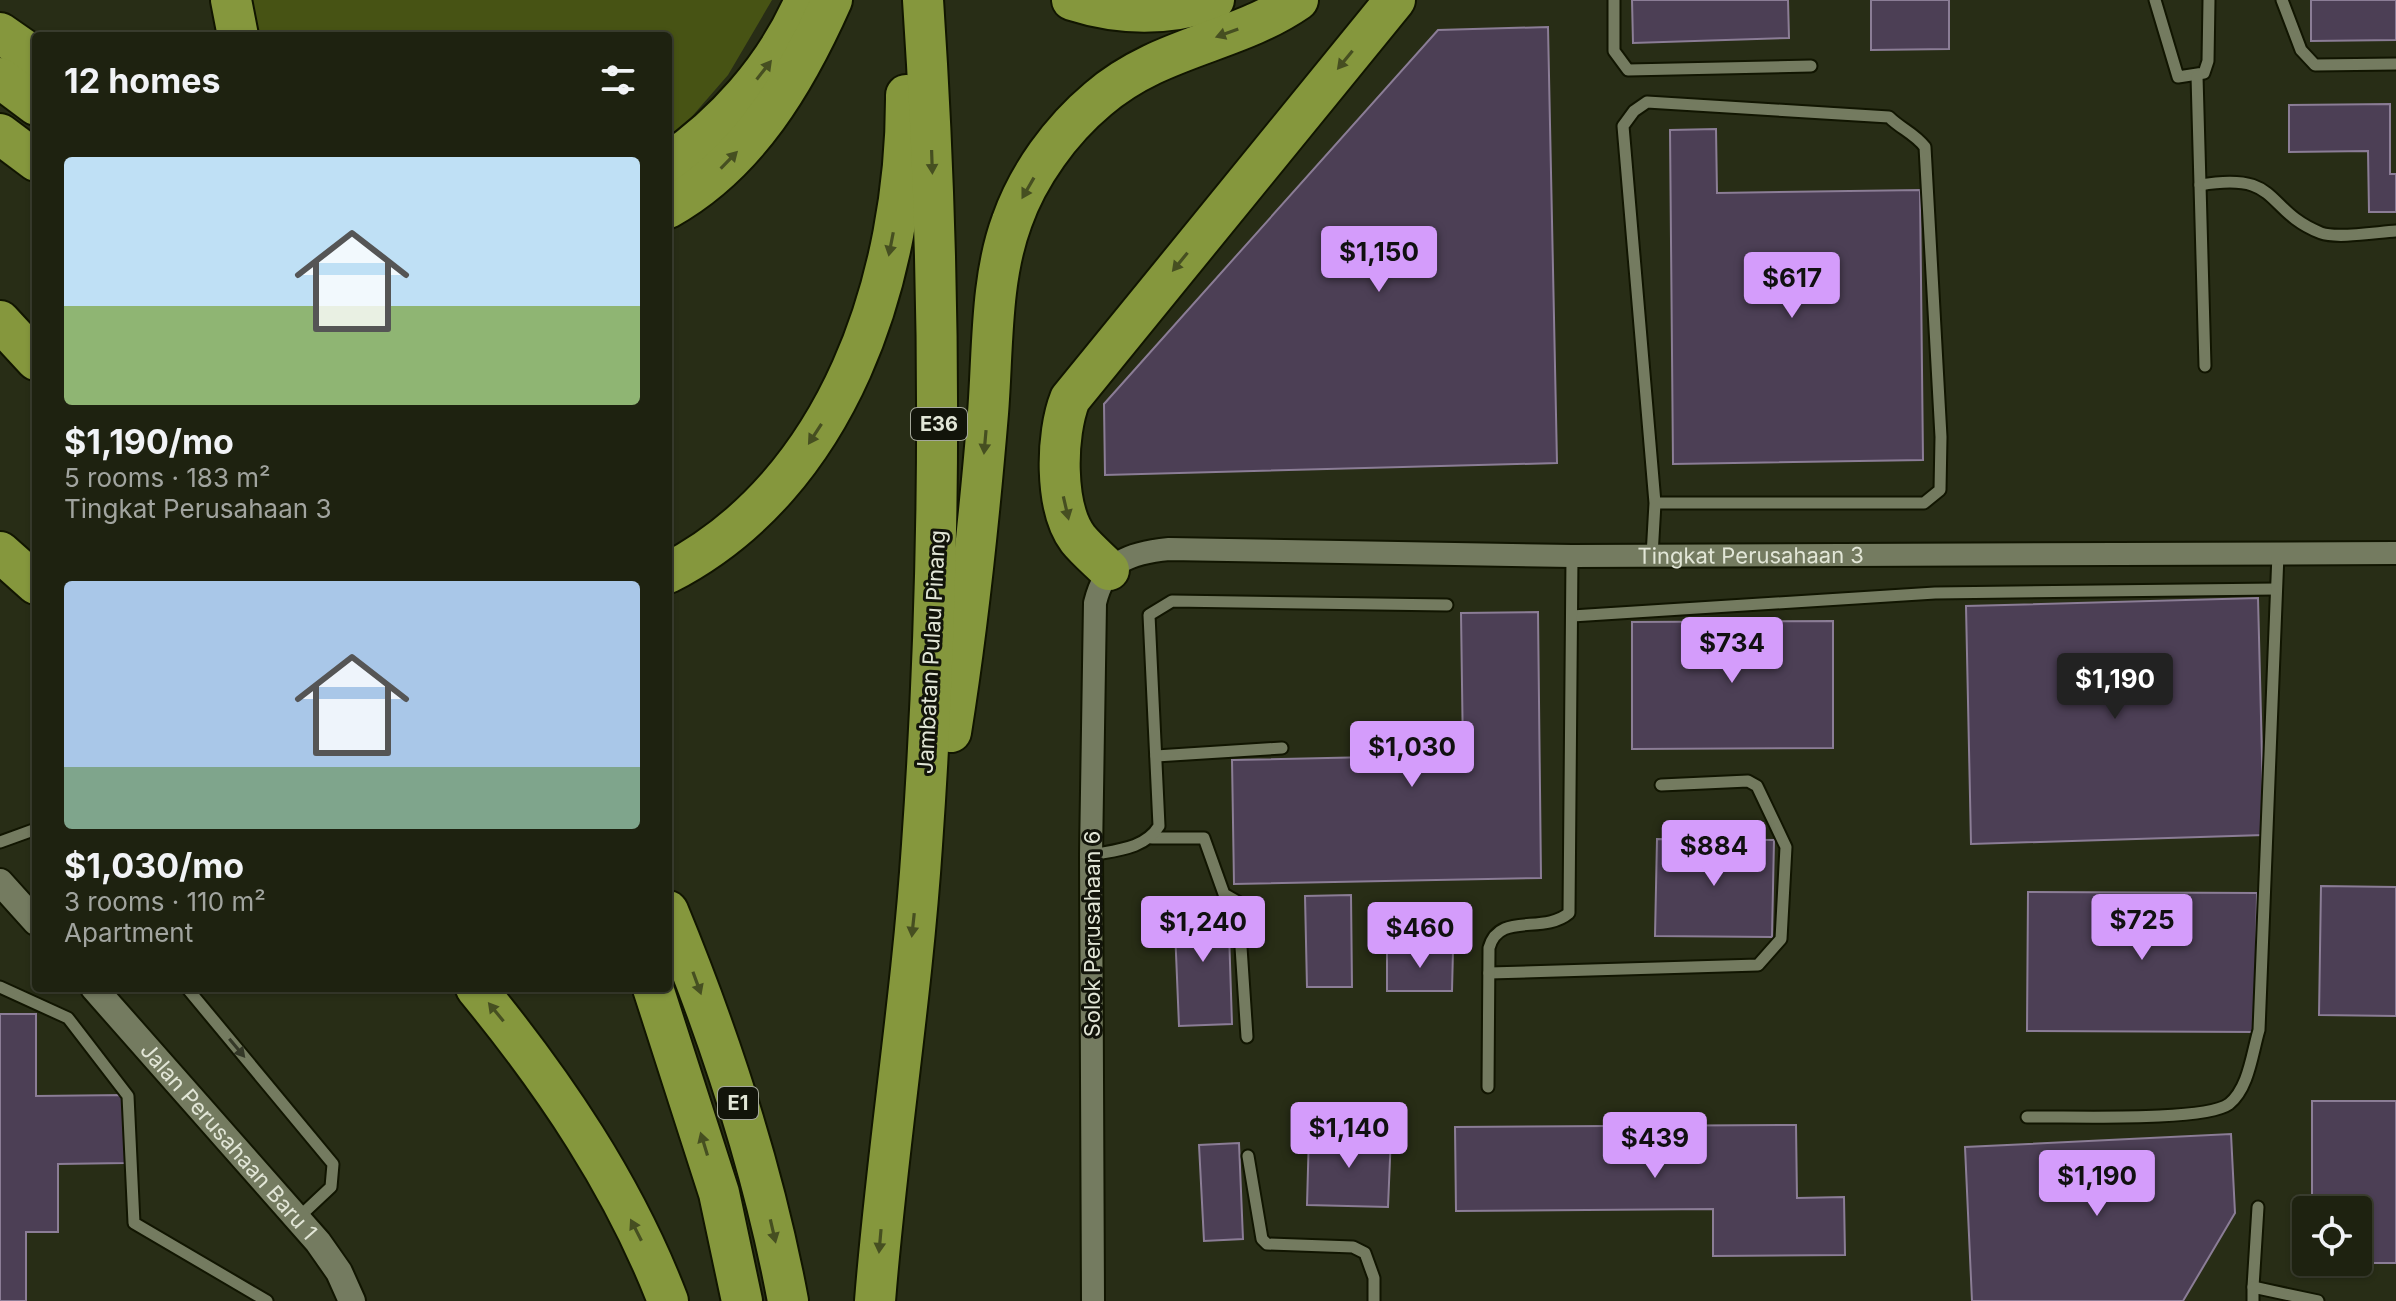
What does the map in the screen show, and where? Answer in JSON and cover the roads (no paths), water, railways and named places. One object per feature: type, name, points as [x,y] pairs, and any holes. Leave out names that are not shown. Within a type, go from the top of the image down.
[{"type":"highway","points":[[231,0],[237,32]]},
{"type":"highway","points":[[672,160],[701,139],[754,83],[789,35],[805,0]]},
{"type":"highway","points":[[672,205],[726,164],[775,108],[806,56],[832,0]]},
{"type":"highway","points":[[672,570],[731,533],[767,497],[811,440],[853,366],[878,303],[894,231],[906,124],[907,63],[916,0]]},
{"type":"highway","name":"Jambatan Pulau Pinang","points":[[875,1301],[922,848],[936,588],[939,398],[923,0]]},
{"type":"highway","points":[[1072,0],[1143,13],[1179,10],[1214,0]]},
{"type":"highway","points":[[922,848],[947,754],[962,659],[1000,270],[1012,220],[1051,151],[1101,96],[1169,55],[1247,26],[1298,0]]},
{"type":"highway","points":[[1109,570],[1077,538],[1064,506],[1061,421],[1070,399],[1395,0]]},
{"type":"highway","points":[[0,33],[32,55]]},
{"type":"highway","points":[[0,78],[32,102]]},
{"type":"highway","points":[[0,134],[32,158]]},
{"type":"highway","points":[[0,321],[32,356]]},
{"type":"highway","points":[[0,552],[32,580]]},
{"type":"highway","name":"E1","points":[[672,921],[697,981],[764,1188],[788,1301]]},
{"type":"highway","points":[[479,992],[540,1070],[582,1132],[639,1235],[668,1301]]},
{"type":"highway","name":"E1","points":[[654,992],[704,1141],[742,1301]]},
{"type":"street","name":"Tingkat Perusahaan 3","points":[[1109,570],[1145,551],[1169,549],[1572,556],[2396,553]]},
{"type":"street","name":"Solok Perusahaan 6","points":[[1093,1301],[1091,855],[1095,603],[1100,582],[1109,570]]},
{"type":"street","points":[[0,882],[32,918]]},
{"type":"street","name":"Jalan Perusahaan Baru 1","points":[[98,992],[298,1218],[339,1272],[352,1301]]},
{"type":"lane","points":[[1614,0],[1614,51],[1628,70],[1811,66]]},
{"type":"lane","points":[[2155,0],[2178,77],[2204,73],[2208,61],[2209,0]]},
{"type":"lane","points":[[2282,0],[2301,50],[2315,65],[2396,64]]},
{"type":"lane","points":[[2197,76],[2205,366]]},
{"type":"lane","points":[[1652,556],[1655,503],[1623,126],[1634,111],[1647,102],[1889,117],[1900,128],[1914,133],[1925,147],[1941,437],[1940,490],[1924,503],[1655,503]]},
{"type":"lane","points":[[2200,185],[2228,180],[2256,184],[2297,220],[2324,235],[2396,231]]},
{"type":"lane","points":[[2027,1117],[2199,1114],[2228,1105],[2243,1087],[2259,1030],[2278,554]]},
{"type":"lane","points":[[1488,1087],[1489,948],[1493,935],[1500,928],[1559,921],[1569,913],[1572,556]]},
{"type":"lane","points":[[1572,616],[1935,593],[2276,589]]},
{"type":"lane","points":[[1152,838],[1159,826],[1149,615],[1172,601],[1447,605]]},
{"type":"lane","points":[[1156,756],[1282,748]]},
{"type":"lane","points":[[1489,973],[1758,965],[1769,954],[1781,939],[1786,847],[1757,786],[1748,781],[1661,785]]},
{"type":"lane","points":[[0,842],[32,830]]},
{"type":"lane","points":[[1091,855],[1152,838],[1204,838],[1224,894],[1238,902],[1247,1037]]},
{"type":"lane","points":[[0,987],[68,1018],[128,1096],[134,1223],[267,1301]]},
{"type":"lane","points":[[190,992],[333,1164],[331,1187],[298,1218]]},
{"type":"lane","points":[[1248,1156],[1262,1239],[1267,1244],[1353,1247],[1365,1253],[1374,1278],[1374,1301]]},
{"type":"lane","points":[[2253,1301],[2258,1207]]},
{"type":"lane","points":[[2253,1287],[2318,1301]]}]
